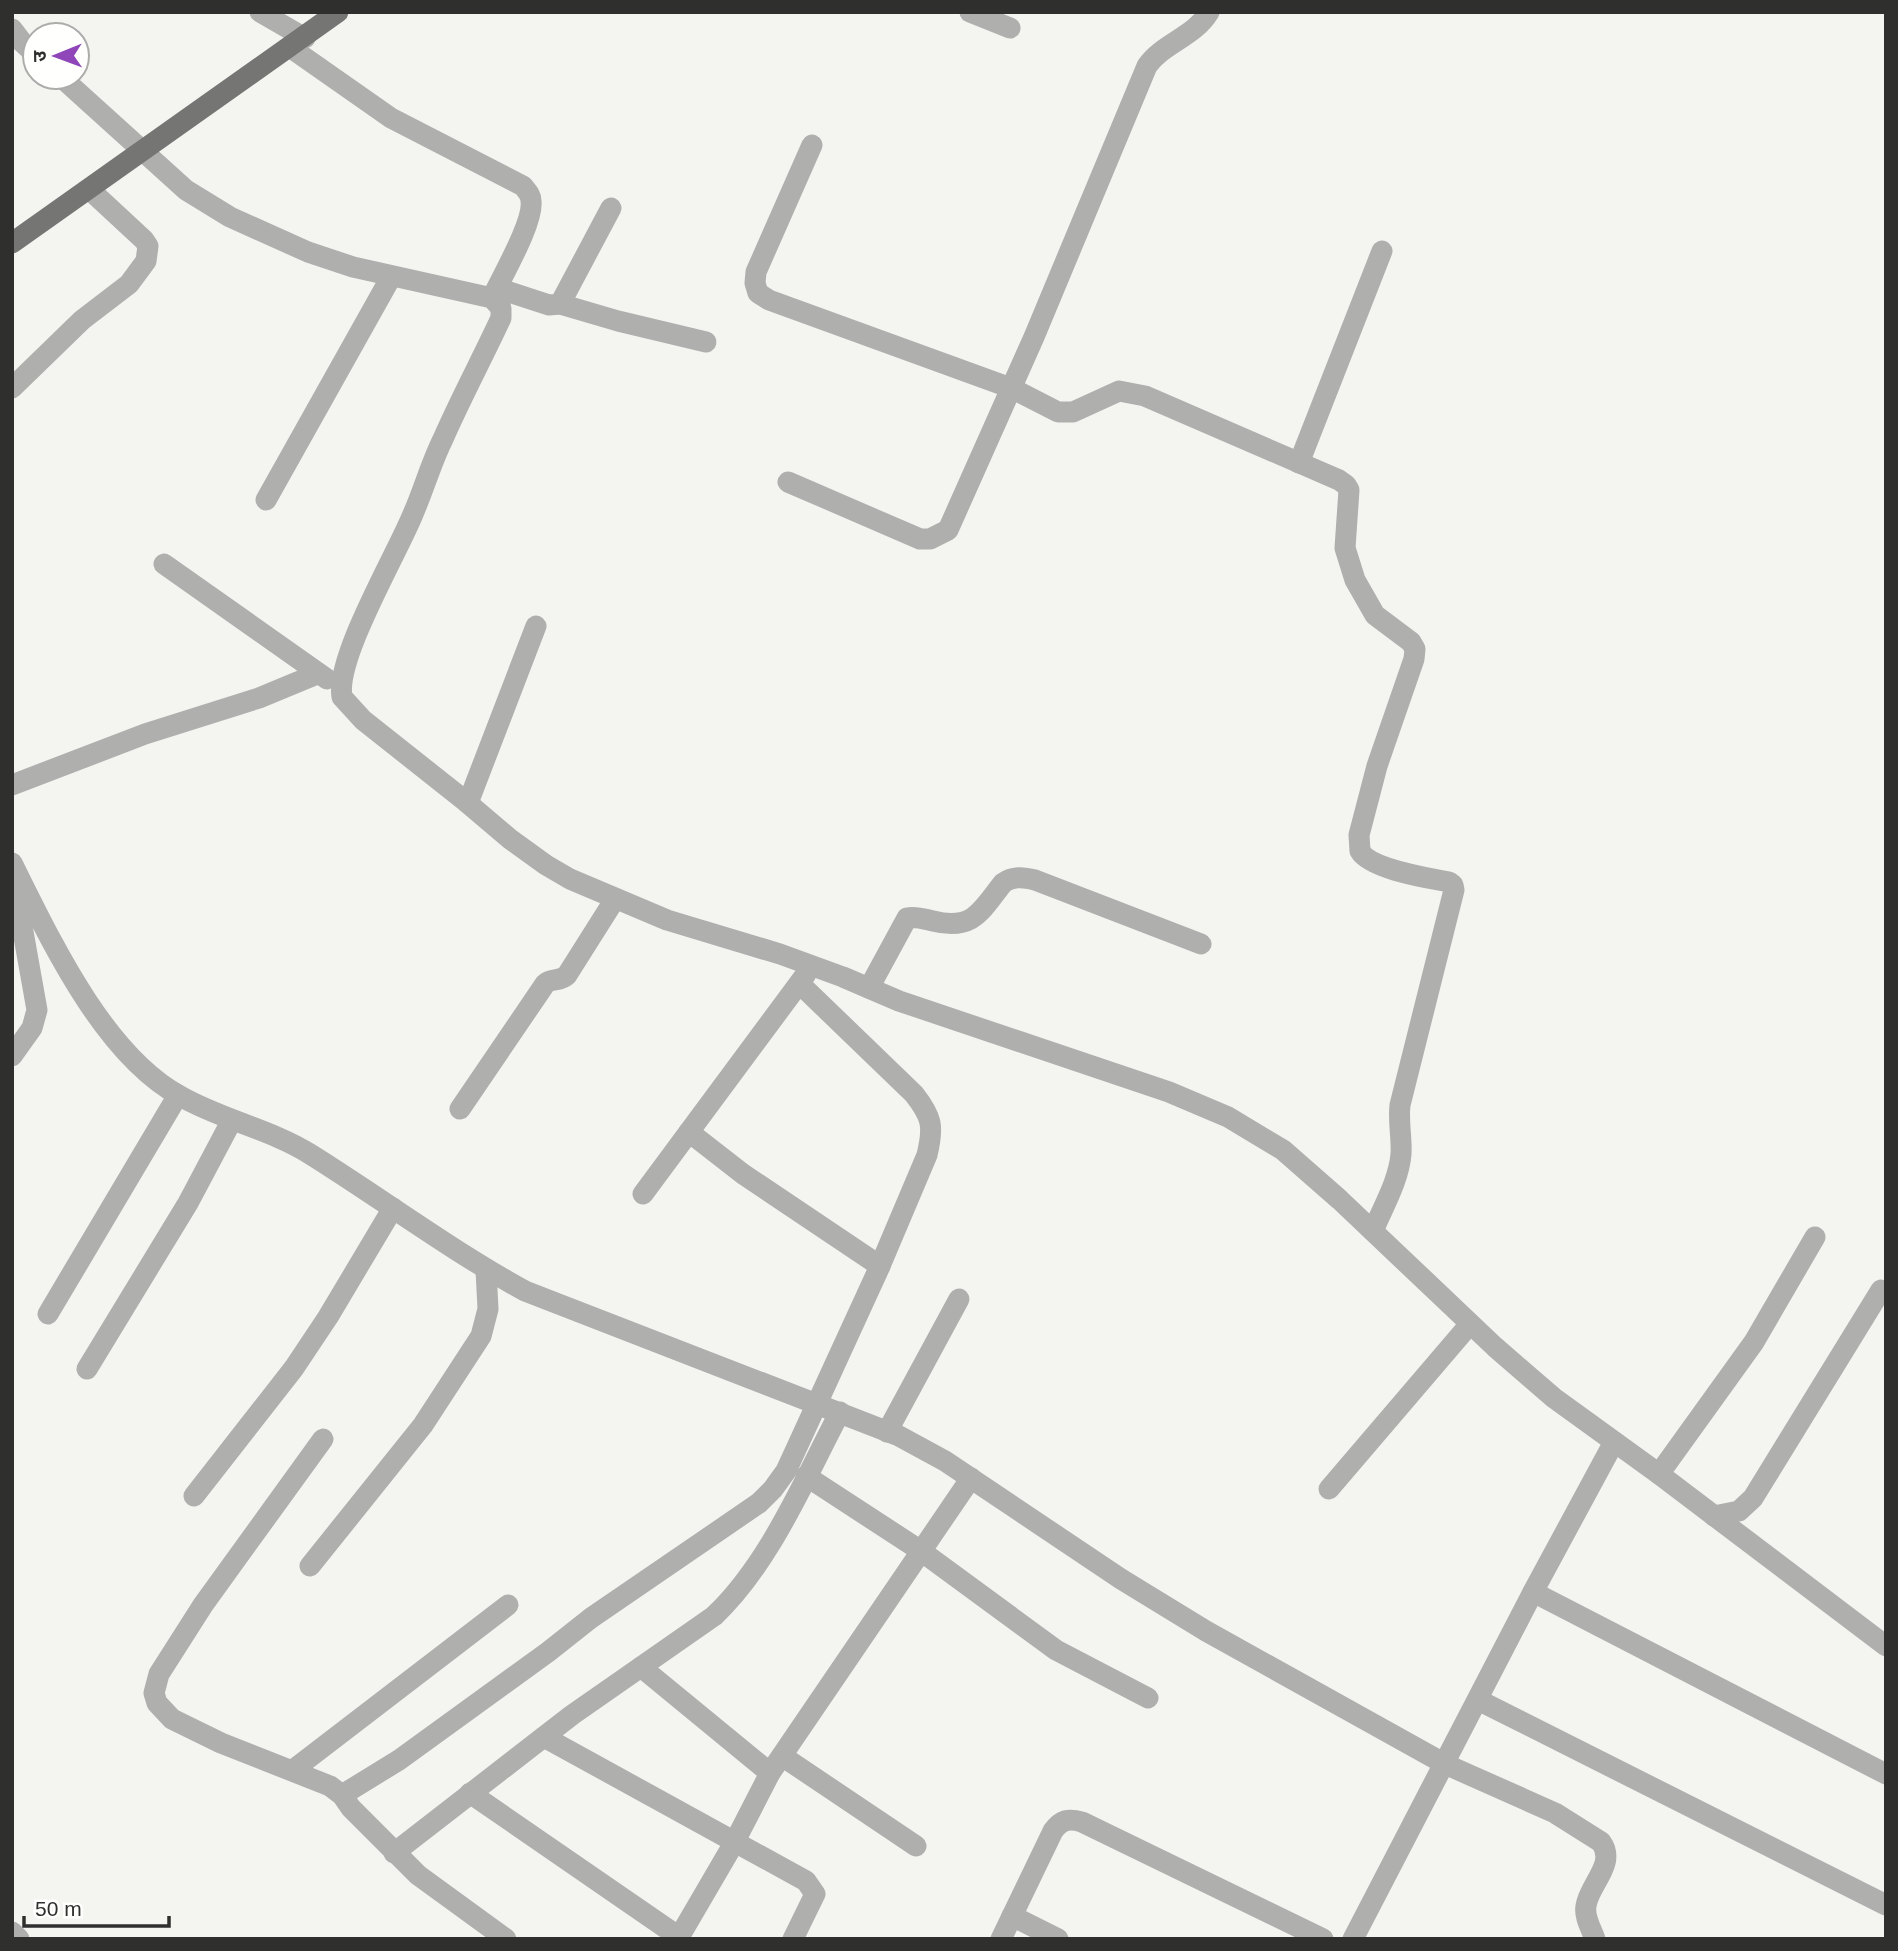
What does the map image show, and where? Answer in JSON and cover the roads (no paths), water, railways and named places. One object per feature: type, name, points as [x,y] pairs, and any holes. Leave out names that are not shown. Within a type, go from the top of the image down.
[{"type":"main road","points":[[12,243],[298,43],[338,12]]},
{"type":"street","points":[[260,12],[390,118],[523,186],[531,196],[528,222],[494,293]]},
{"type":"street","points":[[970,12],[1010,28]]},
{"type":"street","points":[[788,482],[920,538],[929,540],[948,530],[1034,337],[1147,66],[1158,55],[1192,33],[1209,12]]},
{"type":"street","points":[[77,91],[186,190],[230,217],[308,252],[391,278],[494,293],[549,305],[560,304],[706,342]]},
{"type":"street","points":[[812,145],[756,272],[758,293],[1011,388],[1049,409],[1067,414],[1110,394],[1129,391],[1346,485],[1350,500],[1344,532],[1345,548],[1355,580],[1375,615],[1411,642],[1415,649],[1415,659],[1377,766],[1359,835],[1360,851],[1369,860],[1449,882],[1454,890],[1400,1105],[1398,1125],[1401,1154],[1398,1169],[1373,1231]]},
{"type":"street","points":[[12,388],[82,320],[129,284],[146,261],[148,246],[144,240],[89,189]]},
{"type":"street","points":[[560,304],[611,208]]},
{"type":"street","points":[[1299,463],[1382,251]]},
{"type":"street","points":[[266,500],[391,278]]},
{"type":"street","points":[[394,1853],[544,1737],[714,1616],[733,1598],[783,1521],[806,1476],[828,1407],[880,1266],[927,1155],[932,1136],[927,1110],[806,976],[773,952],[692,928],[615,900],[546,865],[498,830],[363,720],[342,697],[341,686],[350,653],[368,608],[414,512],[443,437],[502,318],[494,293]]},
{"type":"street","points":[[164,564],[317,674],[341,686]]},
{"type":"street","points":[[468,803],[536,626]]},
{"type":"street","points":[[12,785],[145,734],[258,698],[317,674]]},
{"type":"street","points":[[12,863],[44,925],[100,1019],[140,1065],[177,1095],[307,1152],[486,1269],[525,1291],[828,1407],[945,1461],[1121,1579],[1195,1624],[1445,1764],[1555,1814],[1601,1842],[1606,1852],[1606,1859],[1586,1909],[1595,1939]]},
{"type":"street","points":[[12,870],[37,1010],[32,1028],[12,1055]]},
{"type":"street","points":[[869,988],[907,918],[915,917],[951,925],[965,923],[974,918],[1003,883],[1022,877],[1201,944]]},
{"type":"street","points":[[460,1109],[545,984],[567,975],[615,900]]},
{"type":"street","points":[[806,976],[869,988],[899,1001],[1168,1092],[1228,1117],[1283,1150],[1470,1324],[1554,1398],[1886,1646]]},
{"type":"street","points":[[643,1194],[806,976]]},
{"type":"street","points":[[48,1314],[177,1095]]},
{"type":"street","points":[[87,1369],[188,1203],[233,1120]]},
{"type":"street","points":[[689,1132],[743,1174],[880,1266]]},
{"type":"street","points":[[194,1496],[294,1368],[393,1208]]},
{"type":"street","points":[[1659,1474],[1754,1342],[1815,1237]]},
{"type":"street","points":[[310,1566],[423,1425],[481,1336],[487,1322],[488,1310],[486,1269]]},
{"type":"street","points":[[1714,1516],[1739,1511],[1753,1498],[1881,1290]]},
{"type":"street","points":[[887,1432],[959,1299]]},
{"type":"street","points":[[1329,1489],[1470,1324]]},
{"type":"street","points":[[346,1801],[591,1618],[759,1503],[786,1471],[828,1407]]},
{"type":"street","points":[[323,1438],[203,1605],[159,1675],[154,1693],[157,1703],[172,1719],[220,1743],[320,1781],[346,1801],[394,1853],[428,1882],[506,1939]]},
{"type":"street","points":[[1353,1939],[1614,1441]]},
{"type":"street","points":[[806,1476],[921,1551],[1056,1650],[1148,1698]]},
{"type":"street","points":[[470,1793],[678,1938],[734,1843],[776,1764],[971,1478]]},
{"type":"street","points":[[1533,1592],[1886,1774]]},
{"type":"street","points":[[293,1770],[508,1605]]},
{"type":"street","points":[[641,1667],[776,1764],[916,1846]]},
{"type":"street","points":[[1478,1700],[1886,1905]]},
{"type":"street","points":[[544,1737],[806,1881],[815,1894],[813,1903],[793,1939]]},
{"type":"street","points":[[1001,1939],[1053,1831],[1066,1819],[1323,1939]]},
{"type":"street","points":[[1012,1916],[1058,1939]]},
{"type":"street","points":[[12,1933],[19,1939]]}]
